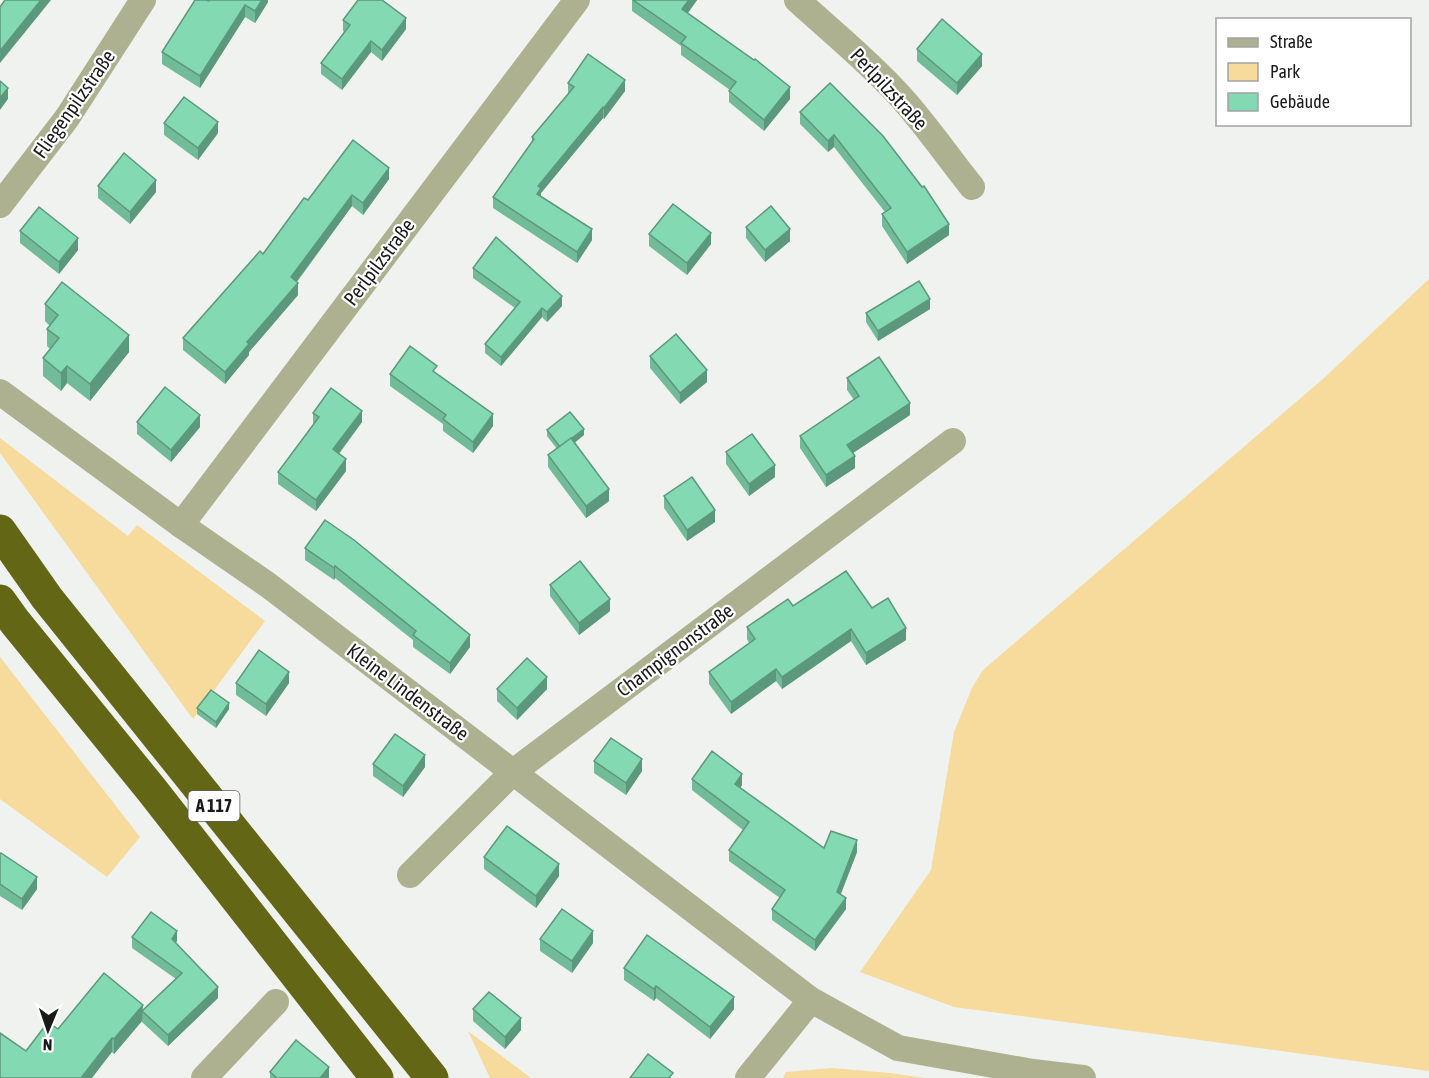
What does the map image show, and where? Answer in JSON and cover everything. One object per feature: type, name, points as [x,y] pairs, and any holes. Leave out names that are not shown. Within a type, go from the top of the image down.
[{"type":"highway","name":"A 117","points":[[0,531],[47,598],[432,1078]]},
{"type":"highway","name":"A 117","points":[[0,601],[158,798],[377,1078]]},
{"type":"street","name":"Fliegenpilzstraße","points":[[0,205],[67,118],[143,0]]},
{"type":"street","name":"Perlpilzstraße","points":[[181,525],[577,0]]},
{"type":"street","name":"Perlpilzstraße","points":[[797,0],[897,93],[972,187]]},
{"type":"street","name":"Kleine Lindenstraße","points":[[0,392],[181,525],[268,585],[811,1000],[898,1048],[1033,1072],[1083,1078]]},
{"type":"street","name":"Champignonstraße","points":[[410,875],[513,772],[953,441]]},
{"type":"street","points":[[748,1078],[811,1000]]},
{"type":"street","points":[[204,1078],[276,1002]]},
{"type":"green space","points":[[1429,279],[1429,1071],[954,1007],[860,972],[931,870],[954,732],[972,688],[983,670],[1323,379]]},
{"type":"green space","points":[[0,438],[128,536],[137,525],[265,621],[193,719],[0,453]]},
{"type":"green space","points":[[0,657],[140,837],[107,877],[0,799]]},
{"type":"green space","points":[[468,1031],[531,1078],[490,1078]]},
{"type":"green space","points":[[832,1068],[925,1078],[783,1078],[786,1072]]},
{"type":"building","points":[[5,0],[41,0],[0,51],[0,7]]},
{"type":"building","points":[[195,0],[262,0],[255,11],[245,5],[200,76],[162,52]]},
{"type":"building","points":[[358,0],[382,0],[406,18],[382,50],[371,41],[342,79],[321,63],[350,25],[343,20]]},
{"type":"building","points":[[633,0],[689,0],[682,9],[755,59],[790,87],[764,120],[729,91],[736,82],[681,43],[686,37]]},
{"type":"building","points":[[942,19],[982,54],[957,83],[917,49]]},
{"type":"building","points":[[588,54],[625,80],[538,186],[541,188],[537,194],[592,229],[577,252],[493,197],[534,139],[532,137],[574,87],[568,83]]},
{"type":"building","points":[[0,81],[8,88],[0,98]]},
{"type":"building","points":[[830,83],[883,136],[922,187],[924,186],[949,224],[907,252],[882,214],[891,208],[834,135],[828,141],[800,112]]},
{"type":"building","points":[[184,97],[218,122],[198,148],[164,123]]},
{"type":"building","points":[[353,140],[389,168],[363,203],[352,195],[291,277],[298,283],[247,342],[249,344],[225,372],[183,338],[260,251],[263,254],[304,198],[308,200]]},
{"type":"building","points":[[124,153],[156,180],[130,212],[98,186]]},
{"type":"building","points":[[673,204],[711,233],[687,263],[649,234]]},
{"type":"building","points":[[771,206],[790,229],[765,250],[746,227]]},
{"type":"building","points":[[39,207],[78,238],[59,262],[20,231]]},
{"type":"building","points":[[496,237],[562,296],[547,312],[542,308],[501,357],[485,344],[520,302],[473,268]]},
{"type":"building","points":[[919,281],[930,299],[878,331],[866,313]]},
{"type":"building","points":[[62,282],[129,335],[90,384],[67,366],[61,373],[43,358],[59,338],[47,329],[58,315],[45,304]]},
{"type":"building","points":[[676,334],[707,370],[680,393],[650,356]]},
{"type":"building","points":[[410,346],[437,366],[433,371],[493,414],[473,442],[443,419],[446,415],[390,374]]},
{"type":"building","points":[[879,357],[910,403],[847,445],[855,456],[826,475],[800,436],[859,396],[847,378]]},
{"type":"building","points":[[165,387],[200,415],[171,450],[137,422]]},
{"type":"building","points":[[331,388],[362,411],[333,449],[346,459],[316,500],[278,472],[319,417],[313,413]]},
{"type":"building","points":[[570,412],[584,429],[560,447],[547,430]]},
{"type":"building","points":[[752,434],[775,465],[749,484],[726,452]]},
{"type":"building","points":[[571,438],[609,489],[586,506],[548,455]]},
{"type":"building","points":[[692,477],[715,510],[687,530],[664,496]]},
{"type":"building","points":[[325,520],[354,540],[470,635],[450,663],[413,635],[416,631],[335,566],[334,568],[305,548]]},
{"type":"building","points":[[580,561],[610,599],[579,623],[550,585]]},
{"type":"building","points":[[846,571],[872,608],[888,598],[906,628],[866,653],[851,629],[782,677],[776,669],[731,702],[709,672],[755,639],[747,627],[788,599],[793,606]]},
{"type":"building","points":[[259,650],[289,672],[266,704],[236,683]]},
{"type":"building","points":[[527,658],[547,677],[517,708],[497,689]]},
{"type":"building","points":[[211,690],[229,703],[216,722],[197,708]]},
{"type":"building","points":[[395,734],[425,755],[403,786],[373,764]]},
{"type":"building","points":[[611,738],[642,759],[626,783],[594,761]]},
{"type":"building","points":[[712,751],[742,774],[735,784],[824,848],[831,831],[857,840],[837,892],[846,898],[815,940],[772,909],[785,890],[729,850],[749,822],[692,779]]},
{"type":"building","points":[[507,826],[559,864],[536,896],[484,857]]},
{"type":"building","points":[[1,853],[37,877],[22,899],[0,884]]},
{"type":"building","points":[[562,909],[593,931],[572,961],[540,939]]},
{"type":"building","points":[[151,912],[177,931],[172,939],[218,987],[168,1035],[142,1011],[182,973],[132,937]]},
{"type":"building","points":[[647,935],[734,997],[710,1027],[656,986],[654,989],[624,968]]},
{"type":"building","points":[[104,973],[143,1005],[114,1039],[112,1038],[81,1078],[0,1078],[0,1033],[26,1051],[48,1022],[58,1029]]},
{"type":"building","points":[[489,992],[521,1018],[505,1037],[473,1009]]},
{"type":"building","points":[[296,1040],[329,1067],[320,1078],[277,1078],[270,1072]]},
{"type":"building","points":[[648,1054],[673,1073],[669,1078],[630,1078]]}]
